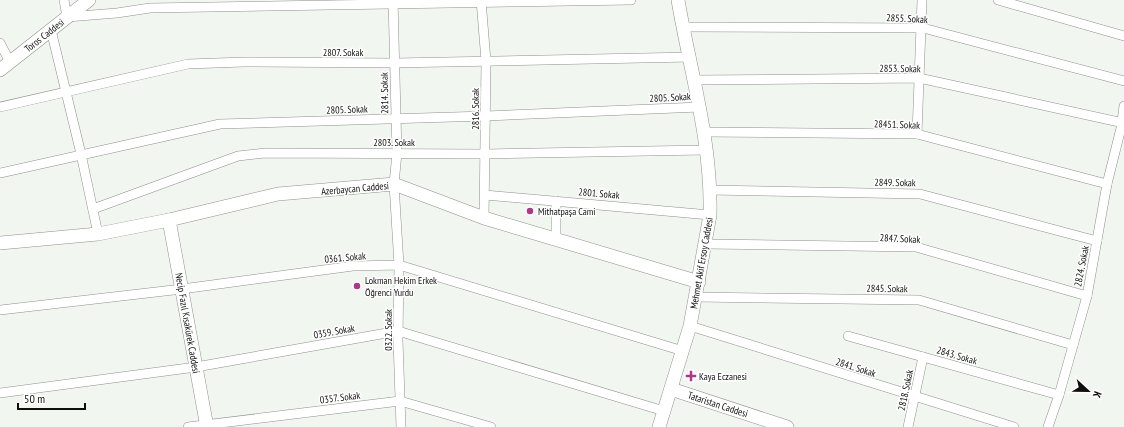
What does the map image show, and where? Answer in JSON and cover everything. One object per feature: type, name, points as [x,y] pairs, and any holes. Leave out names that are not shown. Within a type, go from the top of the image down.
[{"type":"street","points":[[64,0],[67,17],[117,13],[150,8],[631,0]]},
{"type":"street","name":"Toros Caddesi","points":[[5,66],[89,0]]},
{"type":"street","name":"Mehmet Akif Ersoy Caddesi","points":[[659,427],[690,326],[706,244],[710,214],[710,190],[704,132],[691,57],[678,0]]},
{"type":"street","points":[[917,134],[922,0]]},
{"type":"street","points":[[998,0],[1124,36]]},
{"type":"street","name":"2816. Sokak","points":[[481,2],[486,62],[484,218]]},
{"type":"street","name":"2814. Sokak","points":[[393,3],[397,153],[394,184]]},
{"type":"street","name":"2855. Sokak","points":[[683,27],[922,28],[1124,81]]},
{"type":"street","points":[[51,30],[81,154],[98,234]]},
{"type":"street","points":[[0,43],[5,66]]},
{"type":"street","name":"2807. Sokak","points":[[0,107],[188,64],[244,62],[486,62],[691,57]]},
{"type":"street","name":"2853. Sokak","points":[[695,80],[919,78],[1123,122]]},
{"type":"street","name":"2824. Sokak","points":[[1048,427],[1059,395],[1087,296],[1107,184],[1123,122],[1124,106]]},
{"type":"street","name":"2805. Sokak","points":[[0,173],[220,124],[486,116],[700,107]]},
{"type":"street","name":"28451. Sokak","points":[[704,132],[917,134],[1107,184]]},
{"type":"street","name":"2803. Sokak","points":[[93,209],[238,156],[265,153],[486,154],[705,150]]},
{"type":"street","name":"Azerbaycan Caddesi","points":[[0,243],[98,234],[169,220],[278,194],[394,184],[484,218],[699,282]]},
{"type":"street","name":"0322. Sokak","points":[[394,184],[399,265],[398,331],[401,427]]},
{"type":"street","name":"2849. Sokak","points":[[710,190],[920,194],[1098,241]]},
{"type":"street","name":"2801. Sokak","points":[[485,195],[710,214]]},
{"type":"street","points":[[556,201],[556,240]]},
{"type":"street","name":"Necip Fazıl Kısakürek Caddesi","points":[[169,220],[207,426]]},
{"type":"street","name":"2847. Sokak","points":[[706,244],[916,247],[1087,296]]},
{"type":"street","name":"0361. Sokak","points":[[0,310],[182,289],[353,266],[399,265],[683,351]]},
{"type":"street","name":"2845. Sokak","points":[[695,297],[919,300],[1073,345]]},
{"type":"street","name":"2841. Sokak","points":[[690,326],[1014,427]]},
{"type":"street","name":"0359. Sokak","points":[[0,393],[196,367],[398,331],[664,411]]},
{"type":"street","name":"2843. Sokak","points":[[848,336],[1059,395]]},
{"type":"street","name":"2818. Sokak","points":[[908,427],[916,397],[923,357]]},
{"type":"street","name":"Tataristan Caddesi","points":[[671,389],[787,427]]},
{"type":"street","name":"0357. Sokak","points":[[188,427],[207,426],[400,401],[491,427]]},
{"type":"place","name":"Mithatpaşa Cami","points":[[530,211]]},
{"type":"place","name":"Lokman Hekim Erkek Öğrenci Yurdu","points":[[357,286]]},
{"type":"place","name":"Kaya Eczanesi","points":[[691,376]]}]
